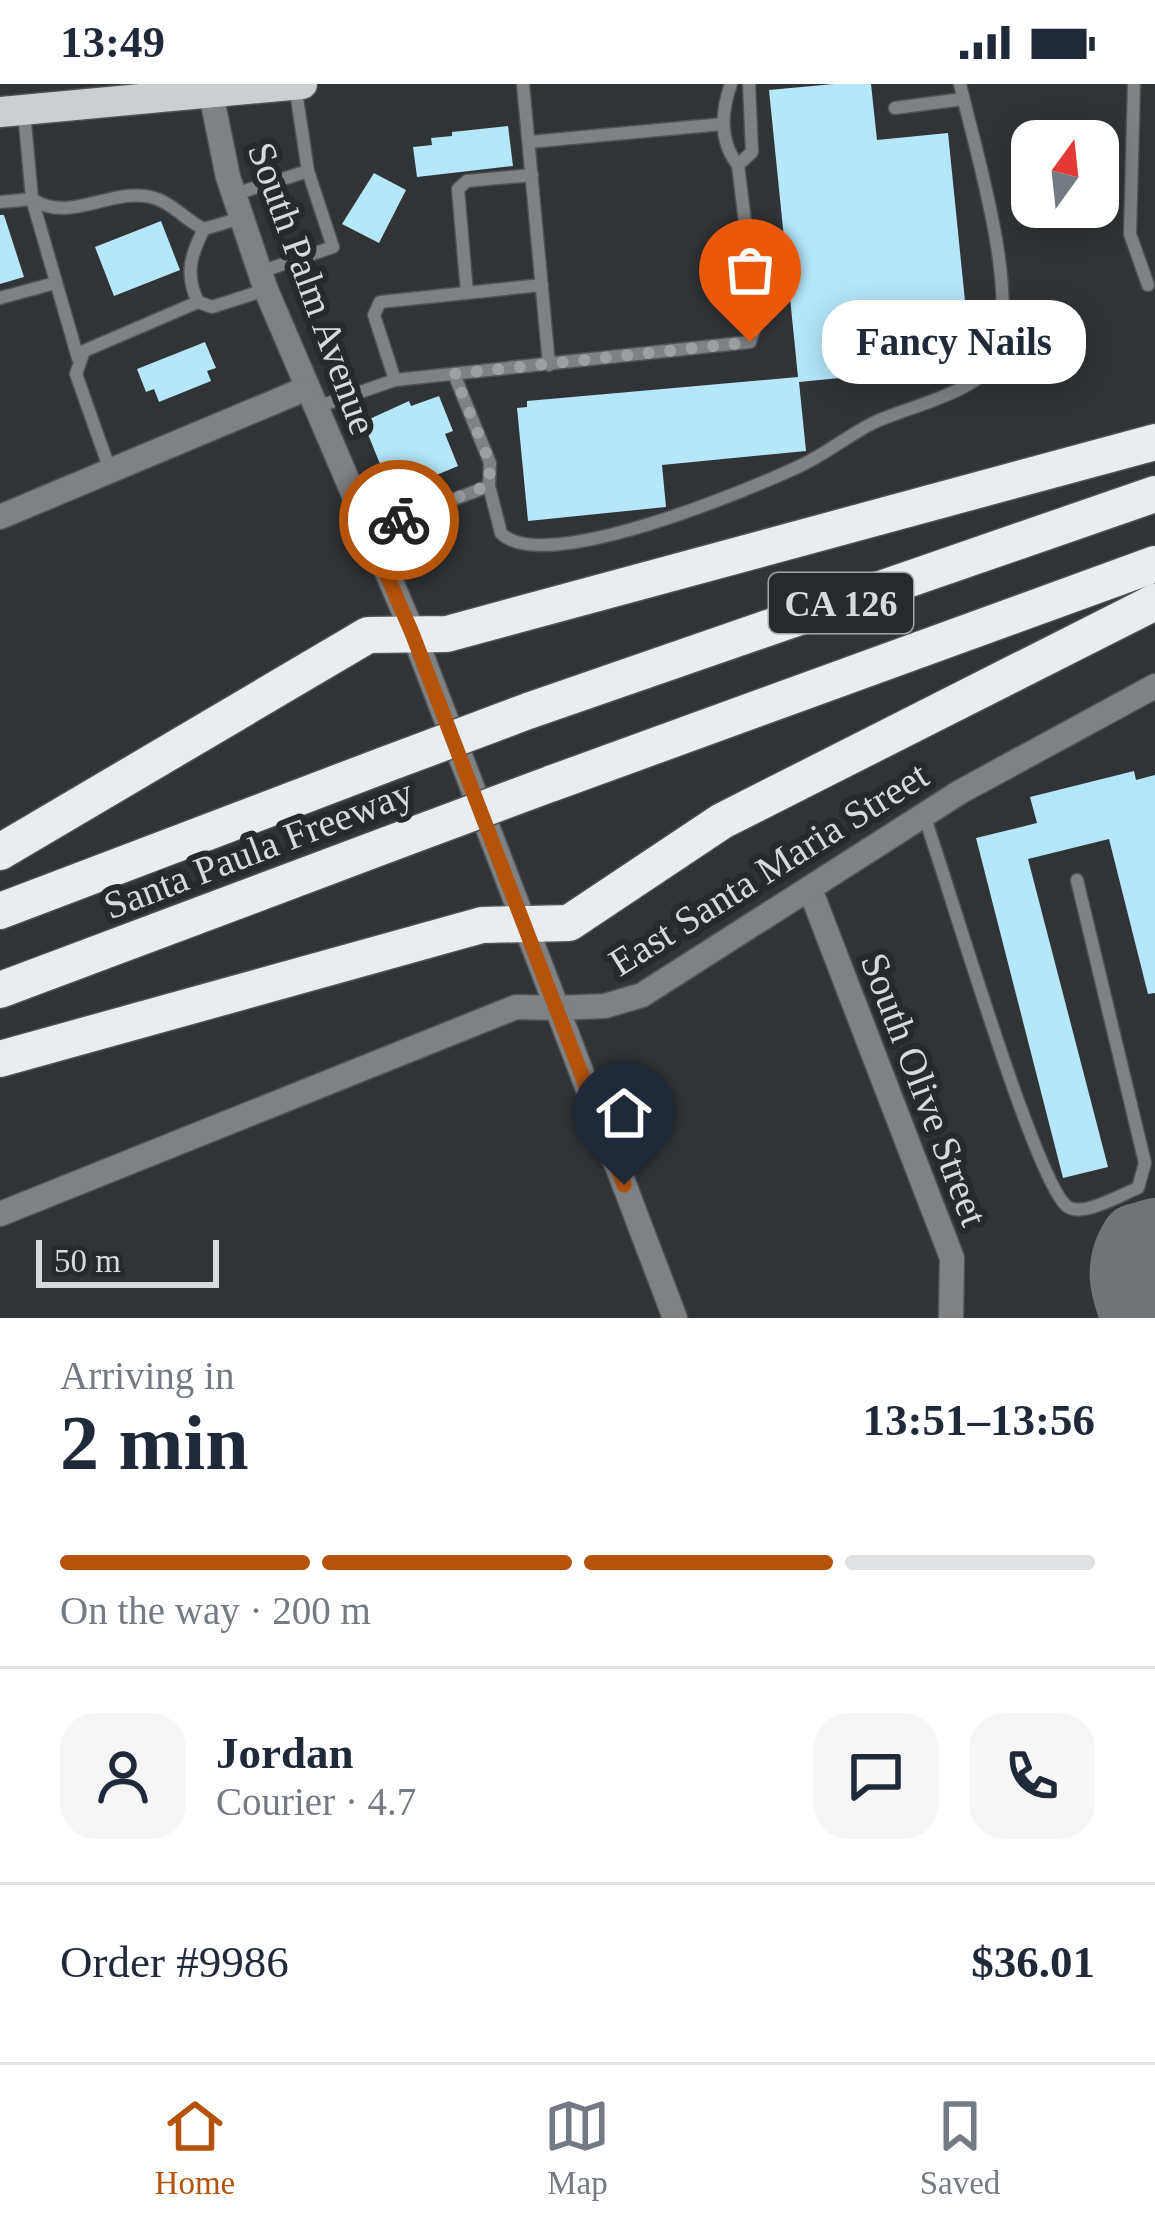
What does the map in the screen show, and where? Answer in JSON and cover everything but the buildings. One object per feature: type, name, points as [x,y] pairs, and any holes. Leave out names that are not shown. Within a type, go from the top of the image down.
[{"type":"highway","points":[[0,852],[368,635],[447,634],[1155,442]]},
{"type":"highway","name":"Santa Paula Freeway","points":[[0,911],[528,711],[1155,494]]},
{"type":"highway","name":"Santa Paula Freeway","points":[[0,990],[1155,564]]},
{"type":"highway","points":[[0,1059],[482,925],[569,923],[722,820],[1155,602]]},
{"type":"main road","points":[[12,111],[298,84]]},
{"type":"street","name":"South Palm Avenue","points":[[209,89],[238,206],[263,281],[412,633],[675,1318]]},
{"type":"street","points":[[0,517],[110,471],[310,399]]},
{"type":"street","name":"East Santa Maria Street","points":[[0,1214],[516,1007],[605,1006],[642,995],[924,816],[1152,696]]},
{"type":"street","name":"South Olive Street","points":[[810,889],[952,1258],[951,1318]]},
{"type":"lane","points":[[77,358],[119,332],[198,302],[212,307],[333,248],[308,171],[298,84]]},
{"type":"lane","points":[[523,84],[549,365]]},
{"type":"lane","points":[[310,399],[395,380],[750,342],[757,320],[738,165],[727,152],[723,124],[731,84]]},
{"type":"lane","points":[[738,165],[752,152],[749,84]]},
{"type":"lane","points":[[454,374],[490,463],[489,485],[501,533],[516,546],[604,537],[739,493],[806,463],[874,423],[983,376],[998,349],[999,250],[960,84]]},
{"type":"lane","points":[[1134,84],[1130,234],[1148,285]]},
{"type":"lane","points":[[895,108],[963,100]]},
{"type":"lane","points":[[12,111],[77,358],[76,374],[110,471]]},
{"type":"lane","points":[[529,142],[723,124]]},
{"type":"lane","points":[[198,302],[188,276],[204,230],[238,206],[308,171]]},
{"type":"lane","points":[[467,293],[458,189],[467,181],[532,176]]},
{"type":"lane","points":[[0,202],[32,199],[65,210],[131,195],[172,205],[204,230]]},
{"type":"lane","points":[[0,298],[55,283]]},
{"type":"lane","points":[[395,380],[376,325],[380,302],[542,285]]},
{"type":"lane","points":[[368,532],[489,485]]},
{"type":"lane","points":[[924,816],[1008,1076],[1052,1185],[1065,1205],[1076,1209],[1138,1189],[1145,1163],[1077,880]]},
{"type":"taxiway","points":[[1134,1318],[1124,1287],[1125,1257],[1134,1237],[1155,1231]]},
{"type":"way so far","points":[[399,520],[489,485],[490,463],[454,374],[741,347],[750,342]]},
{"type":"place","name":"Fancy Nails","points":[[750,342]]},
{"type":"route","points":[[399,520],[368,532],[412,633],[624,1185]]}]
